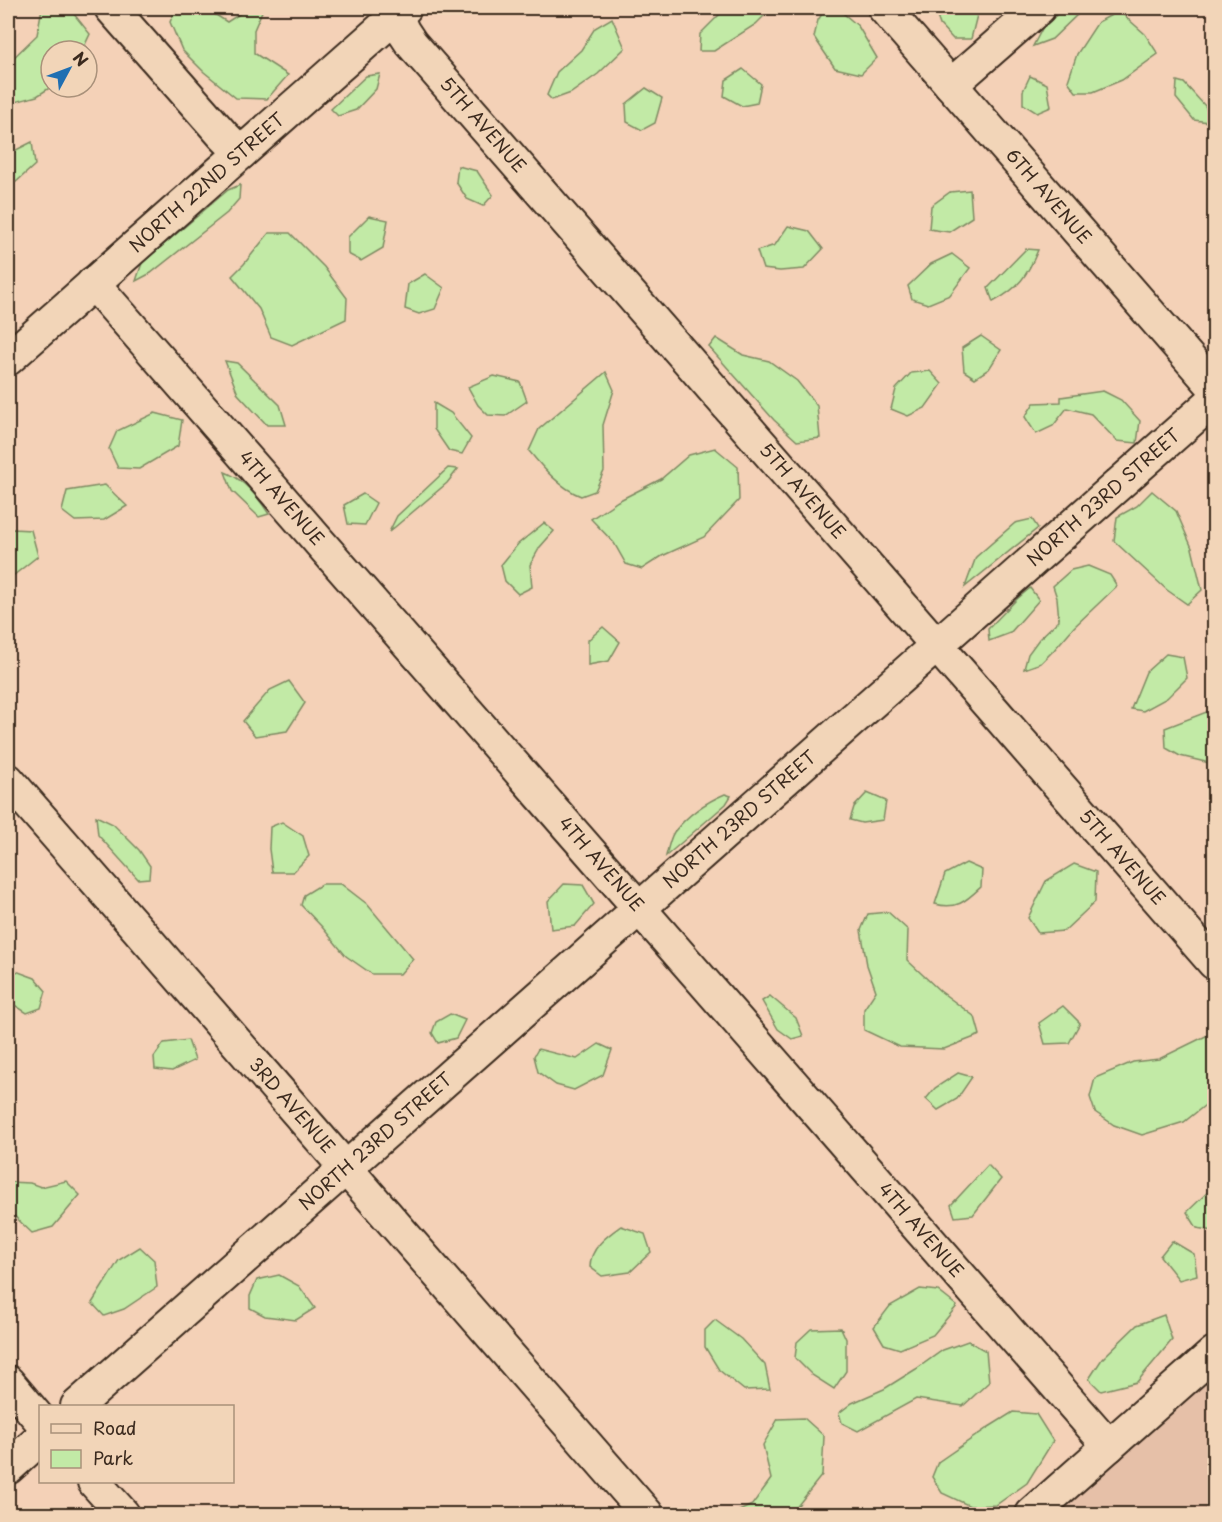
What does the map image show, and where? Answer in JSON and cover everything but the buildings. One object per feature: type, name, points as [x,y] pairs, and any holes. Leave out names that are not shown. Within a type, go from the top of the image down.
[{"type":"street","points":[[111,8],[241,153]]},
{"type":"street","name":"6TH AVENUE","points":[[884,8],[1215,387]]},
{"type":"street","points":[[951,85],[1039,8]]},
{"type":"street","name":"NORTH 22ND STREET","points":[[8,359],[400,11]]},
{"type":"street","name":"5TH AVENUE","points":[[400,11],[403,31],[411,43],[1215,963]]},
{"type":"street","name":"4TH AVENUE","points":[[93,283],[1109,1446]]},
{"type":"street","name":"NORTH 23RD STREET","points":[[79,1405],[1215,400]]},
{"type":"street","name":"3RD AVENUE","points":[[8,780],[647,1515]]},
{"type":"street","points":[[1032,1515],[1215,1353]]},
{"type":"street","points":[[8,1382],[39,1419]]},
{"type":"street","points":[[8,1468],[39,1440]]},
{"type":"street","points":[[95,1483],[123,1515]]},
{"type":"shaded area","points":[[1214,1375],[1214,1514],[1056,1514]]},
{"type":"green space","points":[[42,8],[69,8],[90,34],[88,39],[39,39],[39,95],[8,102],[8,63],[37,35]]},
{"type":"green space","points":[[176,8],[205,8],[227,22],[244,11],[263,9],[254,30],[254,53],[288,75],[267,99],[236,98],[204,72],[182,50],[170,22]]},
{"type":"green space","points":[[726,8],[772,8],[756,24],[714,51],[699,51],[700,34]]},
{"type":"green space","points":[[826,8],[837,8],[858,26],[877,58],[861,74],[835,68],[814,37],[818,20]]},
{"type":"green space","points":[[934,8],[967,8],[977,15],[971,39],[953,39],[940,25]]},
{"type":"green space","points":[[1064,8],[1082,8],[1052,39],[1033,46],[1043,27]]},
{"type":"green space","points":[[1119,11],[1145,34],[1158,54],[1122,80],[1093,92],[1076,92],[1068,81],[1077,54],[1098,22]]},
{"type":"green space","points":[[612,18],[625,48],[598,74],[571,93],[552,100],[547,95],[557,72],[581,50],[595,28]]},
{"type":"green space","points":[[743,69],[761,84],[757,103],[742,106],[724,96],[726,80]]},
{"type":"green space","points":[[380,74],[376,89],[356,110],[338,116],[331,109],[366,76]]},
{"type":"green space","points":[[1030,76],[1047,84],[1051,107],[1037,113],[1023,104],[1023,91]]},
{"type":"green space","points":[[1177,81],[1184,83],[1206,107],[1209,122],[1194,120],[1176,98]]},
{"type":"green space","points":[[646,88],[662,98],[655,123],[642,130],[627,122],[626,104]]},
{"type":"green space","points":[[32,142],[35,165],[16,182],[8,184],[8,155]]},
{"type":"green space","points":[[458,166],[477,171],[493,195],[483,206],[467,199],[456,182]]},
{"type":"green space","points":[[240,185],[239,199],[227,213],[151,273],[136,281],[142,263],[228,190]]},
{"type":"green space","points":[[970,190],[972,217],[949,232],[929,229],[931,206],[950,192]]},
{"type":"green space","points":[[369,216],[388,220],[383,248],[361,261],[348,254],[348,237]]},
{"type":"green space","points":[[788,226],[809,231],[823,249],[804,269],[780,271],[763,269],[757,251],[775,245]]},
{"type":"green space","points":[[269,233],[290,233],[324,267],[347,298],[346,319],[292,345],[271,337],[259,309],[232,276]]},
{"type":"green space","points":[[1026,249],[1038,250],[1026,274],[1009,292],[993,302],[988,288]]},
{"type":"green space","points":[[952,254],[970,268],[950,295],[928,304],[912,299],[908,286],[931,264]]},
{"type":"green space","points":[[425,274],[444,288],[435,309],[419,314],[405,309],[408,284]]},
{"type":"green space","points":[[981,336],[1001,350],[989,369],[975,378],[964,371],[962,348]]},
{"type":"green space","points":[[716,338],[743,355],[769,361],[797,381],[817,406],[820,438],[797,441],[774,420],[709,347]]},
{"type":"green space","points":[[225,361],[237,363],[280,405],[286,425],[267,425],[238,394]]},
{"type":"green space","points":[[930,371],[942,384],[925,408],[908,416],[891,409],[896,389],[911,373]]},
{"type":"green space","points":[[606,372],[614,390],[603,425],[604,471],[595,491],[581,496],[559,483],[529,451],[539,429]]},
{"type":"green space","points":[[494,376],[520,382],[527,401],[505,416],[488,415],[478,405],[468,387]]},
{"type":"green space","points":[[1103,391],[1121,400],[1140,421],[1137,443],[1117,441],[1091,414],[1067,408],[1053,426],[1036,434],[1025,417],[1034,403],[1061,402],[1061,397]]},
{"type":"green space","points":[[434,403],[451,413],[471,438],[462,454],[449,451],[434,429]]},
{"type":"green space","points":[[155,413],[182,420],[178,446],[139,469],[118,468],[109,449],[117,431]]},
{"type":"green space","points":[[715,448],[738,467],[739,500],[704,537],[662,556],[642,569],[626,564],[614,543],[591,519],[618,501],[661,479],[689,455]]},
{"type":"green space","points":[[448,468],[458,469],[447,483],[389,532],[397,516]]},
{"type":"green space","points":[[225,472],[250,489],[269,514],[259,517],[232,491]]},
{"type":"green space","points":[[105,485],[127,506],[104,520],[75,521],[62,511],[67,491]]},
{"type":"green space","points":[[1152,491],[1176,511],[1192,548],[1202,590],[1187,604],[1167,590],[1114,541],[1117,517],[1137,506]]},
{"type":"green space","points":[[363,494],[376,503],[365,525],[348,524],[344,505]]},
{"type":"green space","points":[[1032,519],[1038,528],[965,587],[976,557],[1015,523]]},
{"type":"green space","points":[[544,523],[554,531],[540,547],[530,565],[532,587],[518,594],[505,581],[501,565],[518,544]]},
{"type":"green space","points":[[12,529],[31,530],[38,556],[14,575],[8,574],[8,532]]},
{"type":"green space","points":[[1088,566],[1110,575],[1117,586],[1074,627],[1041,663],[1024,669],[1028,654],[1039,639],[1059,620],[1057,598],[1053,586],[1071,570]]},
{"type":"green space","points":[[1030,588],[1039,600],[1010,633],[989,641],[988,629]]},
{"type":"green space","points":[[603,627],[620,642],[609,661],[588,665],[588,640]]},
{"type":"green space","points":[[1166,654],[1183,657],[1187,678],[1167,698],[1143,711],[1131,709],[1146,672]]},
{"type":"green space","points":[[289,681],[305,703],[287,731],[255,736],[243,721],[270,690]]},
{"type":"green space","points":[[1209,711],[1214,714],[1214,764],[1180,756],[1166,748],[1165,728]]},
{"type":"green space","points":[[867,793],[886,801],[883,820],[862,823],[850,820],[854,807]]},
{"type":"green space","points":[[725,794],[731,796],[726,804],[666,856],[671,837],[679,826],[697,810]]},
{"type":"green space","points":[[96,816],[113,824],[139,850],[150,866],[149,878],[138,879],[98,835]]},
{"type":"green space","points":[[282,822],[303,836],[309,856],[293,872],[272,872],[269,849],[270,827]]},
{"type":"green space","points":[[966,863],[982,870],[981,887],[961,903],[949,906],[935,904],[945,874]]},
{"type":"green space","points":[[1074,864],[1096,872],[1095,902],[1064,931],[1038,933],[1028,918],[1046,881]]},
{"type":"green space","points":[[322,884],[341,884],[367,904],[413,959],[400,974],[372,974],[346,956],[301,905],[304,895]]},
{"type":"green space","points":[[564,884],[583,885],[594,904],[575,926],[551,929],[548,901]]},
{"type":"green space","points":[[888,912],[908,930],[907,960],[940,991],[975,1017],[980,1035],[944,1049],[900,1047],[864,1030],[864,1009],[876,991],[867,965],[861,930],[868,914]]},
{"type":"green space","points":[[8,966],[10,969],[35,978],[46,991],[41,1008],[27,1013],[8,1001]]},
{"type":"green space","points":[[770,996],[796,1018],[803,1036],[792,1039],[778,1029],[762,1001]]},
{"type":"green space","points":[[1063,1006],[1080,1023],[1069,1043],[1045,1044],[1039,1023]]},
{"type":"green space","points":[[450,1014],[465,1020],[456,1038],[438,1043],[432,1033],[436,1022]]},
{"type":"green space","points":[[1214,1032],[1214,1098],[1184,1122],[1142,1135],[1114,1125],[1095,1112],[1090,1097],[1095,1078],[1133,1062],[1159,1059]]},
{"type":"green space","points":[[188,1040],[195,1060],[172,1071],[155,1069],[154,1057],[164,1043]]},
{"type":"green space","points":[[599,1044],[612,1050],[603,1075],[574,1090],[556,1085],[538,1072],[534,1056],[538,1049],[577,1059]]},
{"type":"green space","points":[[958,1073],[972,1077],[957,1099],[938,1110],[926,1099],[935,1088]]},
{"type":"green space","points":[[988,1165],[1001,1179],[973,1215],[955,1217],[951,1205]]},
{"type":"green space","points":[[66,1181],[80,1195],[53,1227],[32,1233],[8,1210],[8,1182],[30,1183],[41,1187]]},
{"type":"green space","points":[[1214,1186],[1214,1231],[1197,1228],[1187,1212]]},
{"type":"green space","points":[[621,1226],[645,1234],[651,1252],[630,1272],[602,1276],[590,1267],[593,1254],[605,1238]]},
{"type":"green space","points":[[1172,1241],[1194,1254],[1197,1275],[1179,1280],[1160,1256]]},
{"type":"green space","points":[[140,1247],[154,1260],[157,1287],[124,1309],[104,1316],[92,1303],[119,1260]]},
{"type":"green space","points":[[279,1275],[299,1286],[315,1308],[296,1320],[265,1316],[250,1308],[250,1296],[257,1280]]},
{"type":"green space","points":[[920,1289],[938,1291],[957,1306],[933,1335],[900,1349],[884,1344],[874,1327],[890,1306]]},
{"type":"green space","points":[[1164,1315],[1172,1340],[1137,1382],[1101,1391],[1089,1379],[1102,1359],[1137,1325]]},
{"type":"green space","points":[[715,1320],[741,1339],[765,1365],[770,1389],[744,1390],[719,1370],[705,1347],[705,1330]]},
{"type":"green space","points":[[841,1328],[846,1339],[846,1371],[834,1389],[812,1375],[795,1358],[797,1342],[811,1329]]},
{"type":"green space","points":[[968,1341],[986,1351],[989,1382],[963,1406],[916,1399],[858,1431],[842,1423],[839,1413],[852,1403],[884,1389],[943,1350]]},
{"type":"green space","points":[[1013,1412],[1036,1414],[1053,1441],[1027,1483],[996,1505],[970,1506],[942,1493],[932,1477],[938,1462]]},
{"type":"green space","points":[[804,1418],[824,1436],[822,1475],[791,1514],[733,1514],[752,1505],[771,1479],[763,1445],[778,1419]]}]
